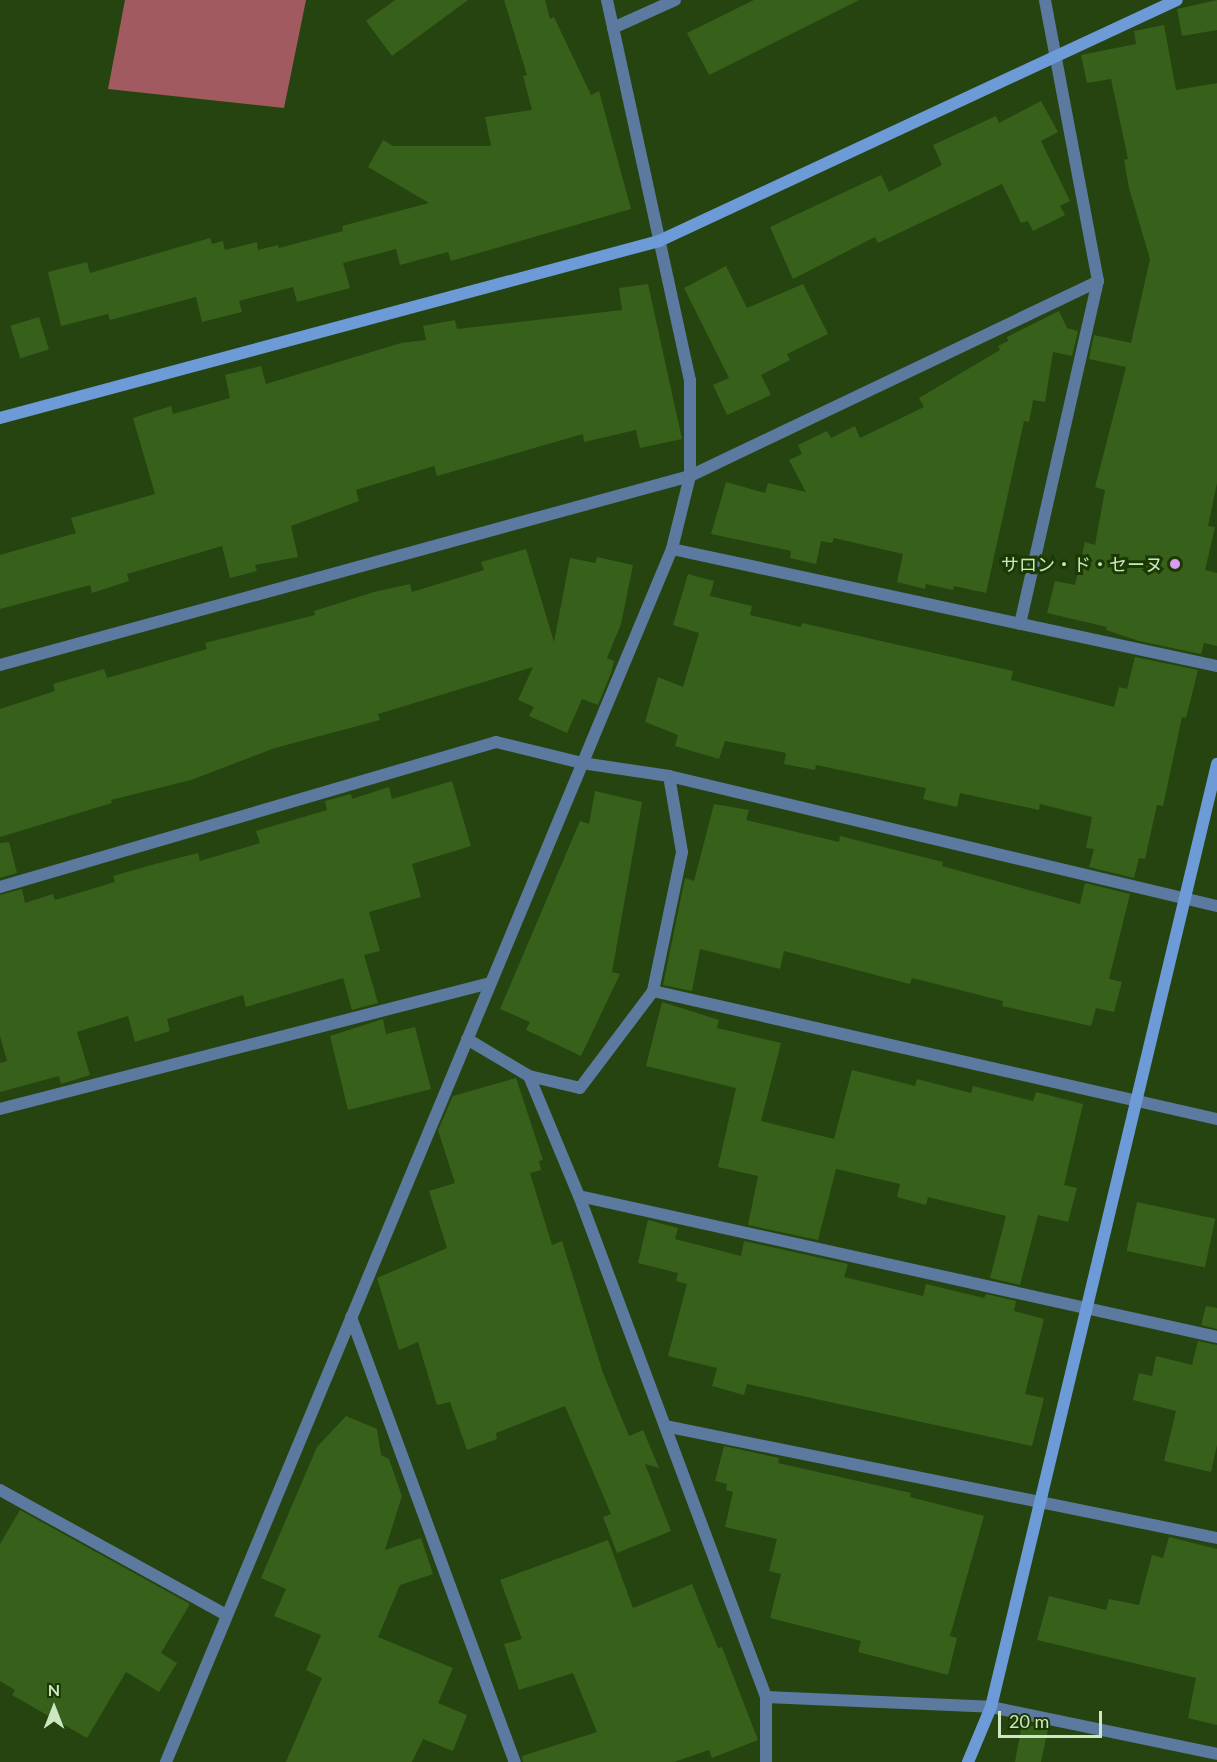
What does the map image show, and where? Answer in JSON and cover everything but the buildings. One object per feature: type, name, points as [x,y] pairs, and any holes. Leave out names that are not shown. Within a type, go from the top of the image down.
[{"type":"street","points":[[166,1762],[672,549],[690,476],[690,380],[607,0]]},
{"type":"street","points":[[613,28],[675,0]]},
{"type":"street","points":[[1020,624],[1098,281],[1045,0]]},
{"type":"street","points":[[0,418],[658,241],[1177,0]]},
{"type":"street","points":[[0,665],[690,476],[1098,281]]},
{"type":"street","points":[[672,549],[1217,666]]},
{"type":"street","points":[[0,886],[496,742],[582,763],[669,776],[1217,906]]},
{"type":"street","points":[[968,1762],[992,1707],[1089,1308],[1134,1101],[1186,899],[1217,764]]},
{"type":"street","points":[[467,1039],[529,1076],[580,1088],[653,991],[682,852],[669,776]]},
{"type":"street","points":[[0,1109],[490,983]]},
{"type":"street","points":[[653,991],[1217,1119]]},
{"type":"street","points":[[529,1076],[579,1196],[766,1697],[766,1762]]},
{"type":"street","points":[[579,1196],[1217,1337]]},
{"type":"street","points":[[351,1317],[515,1762]]},
{"type":"street","points":[[665,1426],[1217,1538]]},
{"type":"street","points":[[0,1490],[226,1615]]},
{"type":"street","points":[[766,1697],[992,1707],[1217,1754]]},
{"type":"shaded area","points":[[125,0],[306,0],[284,108],[108,89]]},
{"type":"place","name":"サロン・ド・セーヌ","points":[[1175,564]]}]
